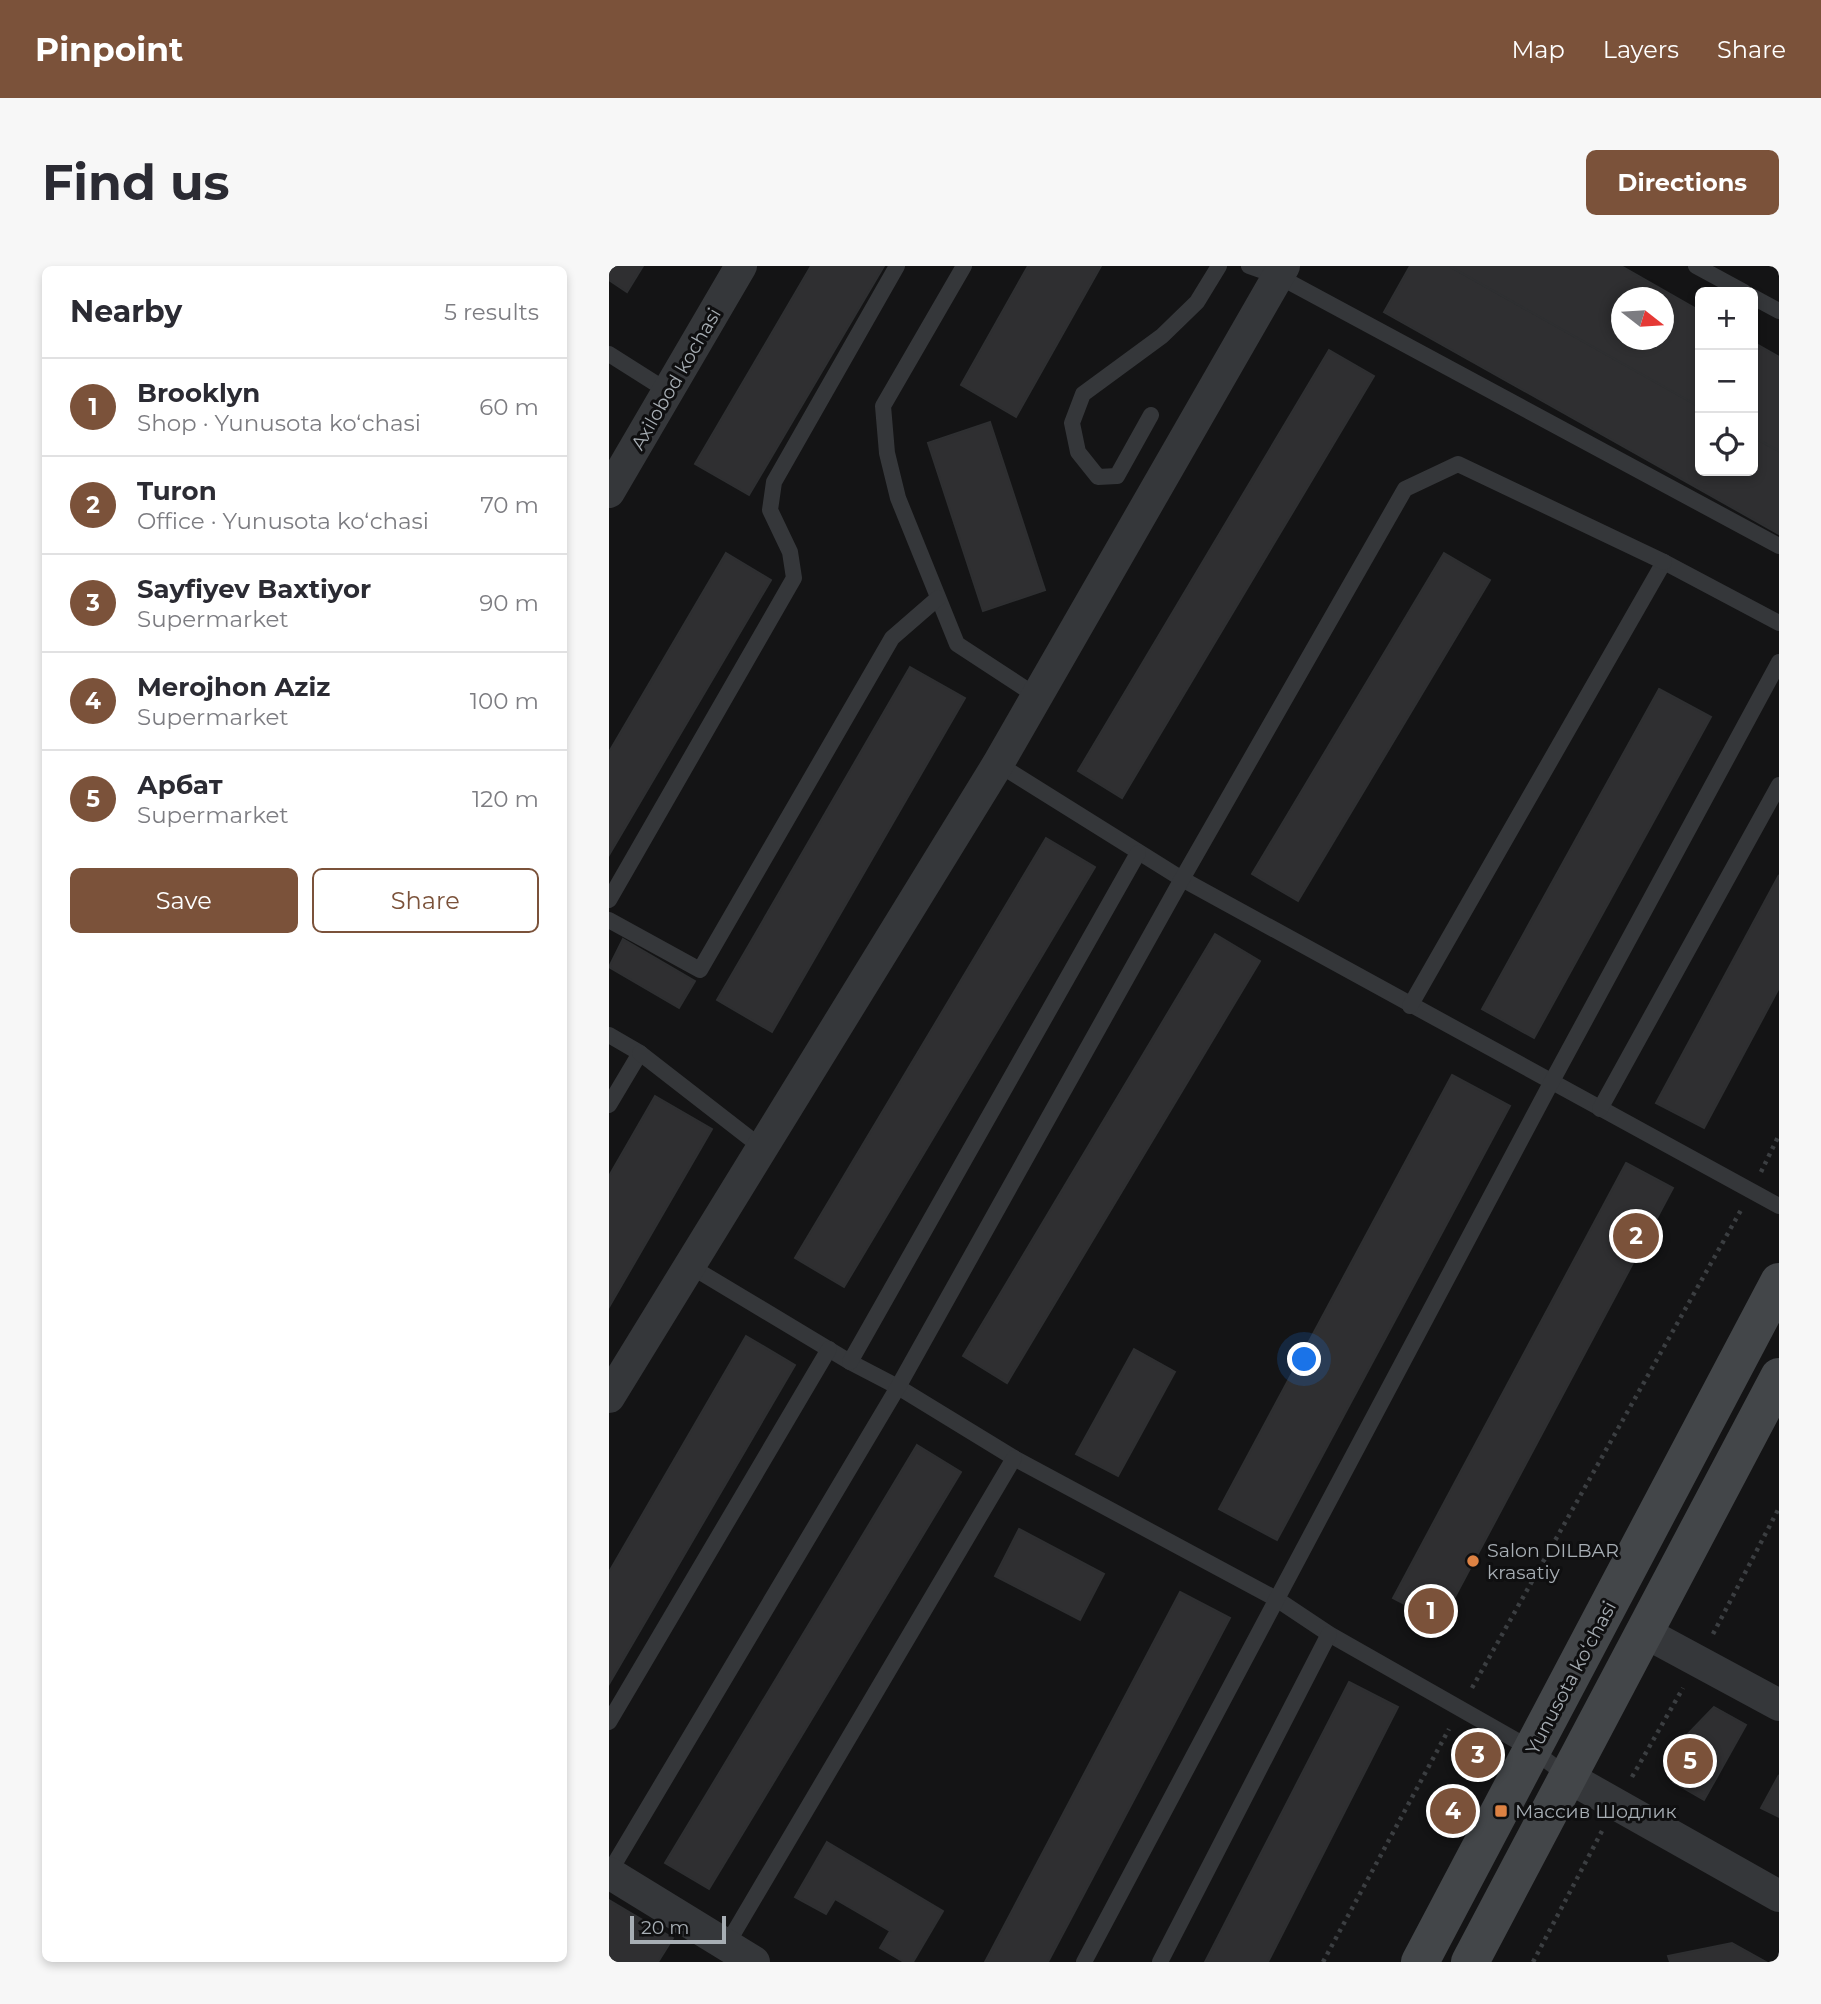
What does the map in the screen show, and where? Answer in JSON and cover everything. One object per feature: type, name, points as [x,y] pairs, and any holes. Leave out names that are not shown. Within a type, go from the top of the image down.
[{"type":"main road","name":"Yunusota koʻchasi","points":[[1420,1962],[1779,1282]]},
{"type":"main road","points":[[1470,1962],[1779,1377]]},
{"type":"street","name":"Axilobod kochasi","points":[[611,486],[669,392],[741,266]]},
{"type":"street","points":[[609,1397],[1038,697],[1281,271]]},
{"type":"street","points":[[1644,1632],[1779,1705]]},
{"type":"street","points":[[1568,1777],[1779,1896]]},
{"type":"street","points":[[609,1873],[754,1962]]},
{"type":"lane","points":[[609,900],[794,578],[790,552],[770,510],[774,482],[897,266]]},
{"type":"lane","points":[[964,266],[883,406],[887,453],[898,498],[957,644],[1038,697]]},
{"type":"lane","points":[[1151,415],[1117,476],[1098,477],[1078,452],[1072,424],[1083,394],[1163,336],[1197,302],[1219,266]]},
{"type":"lane","points":[[1248,266],[1281,271],[1779,547]]},
{"type":"lane","points":[[1706,268],[1736,287]]},
{"type":"lane","points":[[1758,300],[1779,312]]},
{"type":"lane","points":[[609,354],[669,392]]},
{"type":"lane","points":[[609,1873],[898,1387],[1182,879],[1405,489],[1458,464],[1664,562],[1779,622]]},
{"type":"lane","points":[[1410,1006],[1664,562]]},
{"type":"lane","points":[[609,920],[684,964],[701,970],[892,638],[938,598]]},
{"type":"lane","points":[[1084,1962],[1551,1083],[1779,662]]},
{"type":"lane","points":[[998,764],[1182,879],[1779,1206]]},
{"type":"lane","points":[[1600,1108],[1779,785]]},
{"type":"lane","points":[[850,1362],[1138,853]]},
{"type":"lane","points":[[609,1035],[639,1053],[761,1147]]},
{"type":"lane","points":[[609,1105],[639,1053]]},
{"type":"lane","points":[[690,1266],[1014,1458],[1278,1600],[1329,1634],[1533,1751],[1568,1777]]},
{"type":"lane","points":[[609,1722],[829,1349]]},
{"type":"lane","points":[[726,1947],[1014,1458]]},
{"type":"lane","points":[[1160,1962],[1329,1634]]},
{"type":"path","points":[[1322,1962],[1460,1709],[1751,1191],[1779,1135]]},
{"type":"path","points":[[1533,1962],[1616,1804],[1699,1661],[1779,1508]]},
{"type":"building","points":[[609,266],[643,266],[627,292],[609,280]]},
{"type":"building","points":[[811,266],[884,266],[749,495],[695,464]]},
{"type":"building","points":[[1028,266],[1101,266],[1016,417],[961,385]]},
{"type":"building","points":[[1410,266],[1449,266],[1695,404],[1695,476],[1758,476],[1758,440],[1779,451],[1779,534],[1384,312]]},
{"type":"building","points":[[1449,266],[1621,266],[1658,287],[1611,287],[1611,350],[1674,350],[1674,296],[1695,308],[1695,404]]},
{"type":"building","points":[[1758,345],[1779,357],[1779,451],[1758,440]]},
{"type":"building","points":[[1329,350],[1374,376],[1122,798],[1078,771]]},
{"type":"building","points":[[990,422],[1045,590],[983,611],[928,443]]},
{"type":"building","points":[[726,553],[771,580],[609,855],[609,752]]},
{"type":"building","points":[[1444,553],[1490,580],[1298,901],[1252,874]]},
{"type":"building","points":[[910,667],[965,698],[772,1032],[717,1000]]},
{"type":"building","points":[[1659,689],[1711,717],[1534,1038],[1482,1009]]},
{"type":"building","points":[[1046,838],[1095,867],[844,1287],[795,1258]]},
{"type":"building","points":[[1779,875],[1779,988],[1704,1128],[1656,1103]]},
{"type":"building","points":[[1215,934],[1260,961],[1007,1383],[963,1356]]},
{"type":"building","points":[[623,939],[695,981],[679,1008],[609,967]]},
{"type":"building","points":[[1452,1075],[1510,1106],[1277,1540],[1219,1509]]},
{"type":"building","points":[[655,1096],[712,1129],[609,1307],[609,1176]]},
{"type":"building","points":[[1626,1163],[1673,1188],[1441,1623],[1393,1598]]},
{"type":"building","points":[[746,1336],[795,1365],[609,1684],[609,1572]]},
{"type":"building","points":[[1134,1349],[1175,1372],[1118,1476],[1076,1454]]},
{"type":"building","points":[[917,1445],[961,1472],[709,1889],[665,1863]]},
{"type":"building","points":[[1019,1529],[1104,1574],[1080,1620],[995,1576]]},
{"type":"building","points":[[1180,1592],[1230,1618],[1048,1962],[985,1962]]},
{"type":"building","points":[[1349,1682],[1398,1707],[1268,1962],[1205,1962]]},
{"type":"building","points":[[1714,1707],[1746,1725],[1704,1800],[1673,1782],[1684,1738]]},
{"type":"building","points":[[1779,1775],[1779,1817],[1761,1808]]},
{"type":"building","points":[[827,1842],[943,1911],[913,1962],[904,1962],[880,1948],[890,1931],[835,1899],[826,1914],[795,1897]]},
{"type":"building","points":[[609,1900],[673,1938],[658,1962],[609,1962]]},
{"type":"building","points":[[1732,1943],[1766,1962],[1670,1962],[1668,1956]]},
{"type":"place","name":"Turon","points":[[1636,1236]]},
{"type":"place","name":"Salon DILBAR krasatiy","points":[[1473,1561]]},
{"type":"place","name":"Brooklyn","points":[[1431,1611]]},
{"type":"place","name":"Sayfiyev Baxtiyor","points":[[1478,1755]]},
{"type":"place","name":"Арбат","points":[[1690,1761]]},
{"type":"place","name":"Merojhon Aziz","points":[[1453,1811]]},
{"type":"place","name":"Массив Шодлик","points":[[1501,1811]]}]
